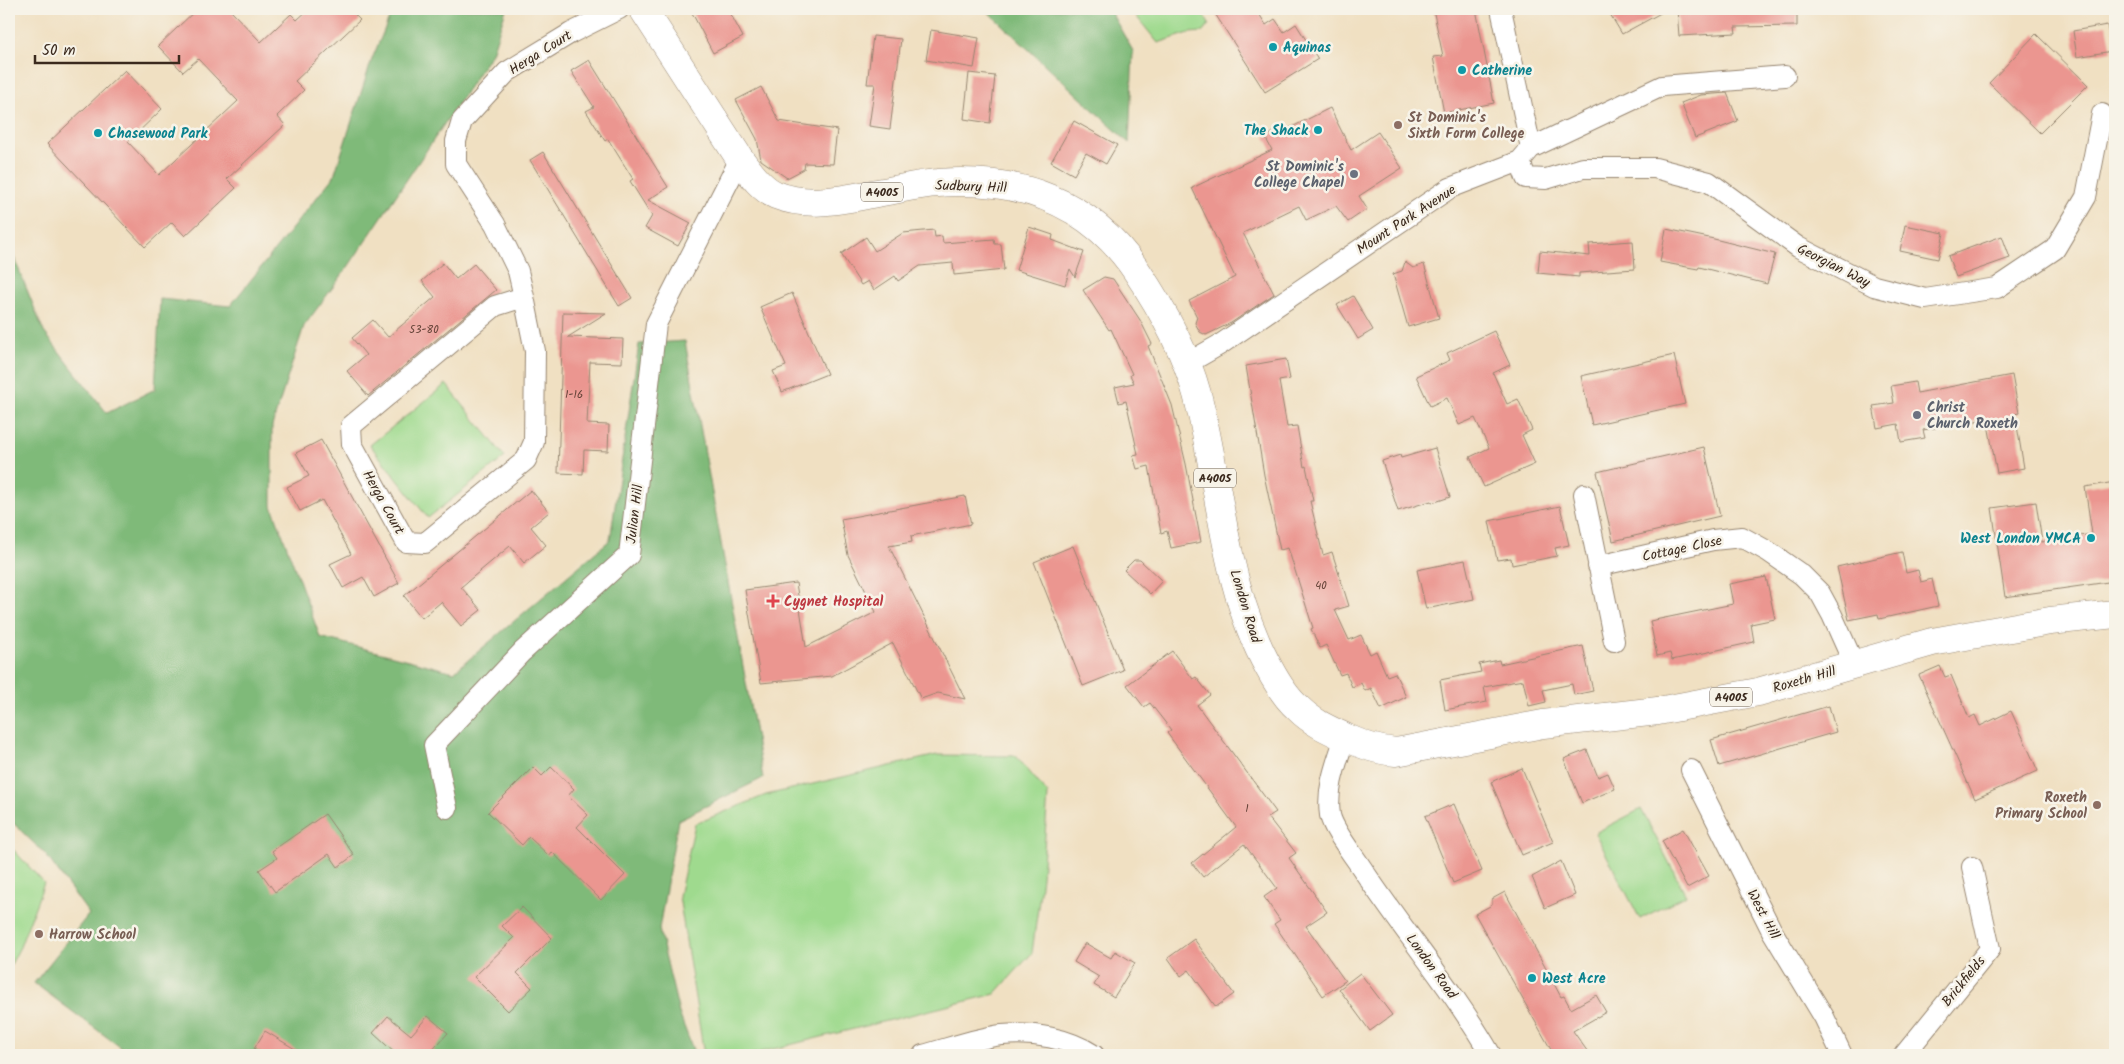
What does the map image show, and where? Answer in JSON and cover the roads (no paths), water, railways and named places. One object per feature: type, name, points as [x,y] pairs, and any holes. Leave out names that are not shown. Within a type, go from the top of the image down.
[{"type":"main road","name":"Sudbury Hill","points":[[643,9],[740,159],[755,179],[773,194],[799,202],[837,200],[938,183],[999,184],[1041,194],[1080,213],[1111,240],[1135,268],[1164,316]]},
{"type":"main road","name":"London Road","points":[[1164,316],[1186,364],[1196,392],[1231,560],[1244,608],[1256,642],[1280,688],[1298,709],[1322,727],[1345,737]]},
{"type":"main road","name":"Roxeth Hill","points":[[1345,737],[1376,750],[1396,752],[1543,724],[1677,708],[1758,692],[1932,642],[2050,621],[2115,614]]},
{"type":"street","name":"Herga Court","points":[[524,297],[495,306],[351,426],[352,444],[406,542],[425,543],[526,460],[534,442],[535,351],[524,297],[518,271],[494,224],[456,164],[456,141],[462,121],[507,72],[571,33],[619,9]]},
{"type":"street","points":[[1501,9],[1526,155]]},
{"type":"street","name":"Mount Park Avenue","points":[[1186,364],[1221,344],[1450,188],[1526,155],[1662,86],[1785,76]]},
{"type":"street","name":"Georgian Way","points":[[1526,155],[1526,178],[1546,179],[1583,168],[1655,168],[1709,182],[1798,247],[1874,286],[1925,299],[1997,288],[2055,249],[2086,198],[2102,114]]},
{"type":"street","name":"Julian Hill","points":[[447,808],[434,745],[522,652],[629,555],[656,324],[740,159]]},
{"type":"street","points":[[1584,494],[1614,641]]},
{"type":"street","name":"Cottage Close","points":[[1598,566],[1713,540],[1742,537],[1769,552],[1802,575],[1820,593],[1854,664]]},
{"type":"street","name":"London Road","points":[[1345,737],[1330,787],[1330,816],[1342,839],[1471,1021],[1491,1055]]},
{"type":"street","name":"West Hill","points":[[1691,770],[1772,931],[1824,1017],[1842,1055]]},
{"type":"street","name":"Brickfields","points":[[1904,1055],[1990,949],[1972,867]]},
{"type":"street","points":[[924,1055],[1001,1034],[1037,1034],[1083,1048],[1094,1055]]},
{"type":"place","name":"Aquinas","points":[[1273,47]]},
{"type":"place","name":"Catherine","points":[[1462,70]]},
{"type":"place","name":"St Dominic's Sixth Form College","points":[[1398,125]]},
{"type":"place","name":"The Shack","points":[[1318,130]]},
{"type":"place","name":"Chasewood Park","points":[[98,133]]},
{"type":"place","name":"St Dominic's College Chapel","points":[[1354,174]]},
{"type":"place","name":"Christ Church Roxeth","points":[[1917,415]]},
{"type":"place","name":"West London YMCA","points":[[2091,538]]},
{"type":"place","name":"Cygnet Hospital","points":[[773,601]]},
{"type":"place","name":"Roxeth Primary School","points":[[2097,805]]},
{"type":"place","name":"Harrow School","points":[[39,934]]},
{"type":"place","name":"West Acre","points":[[1532,978]]}]
